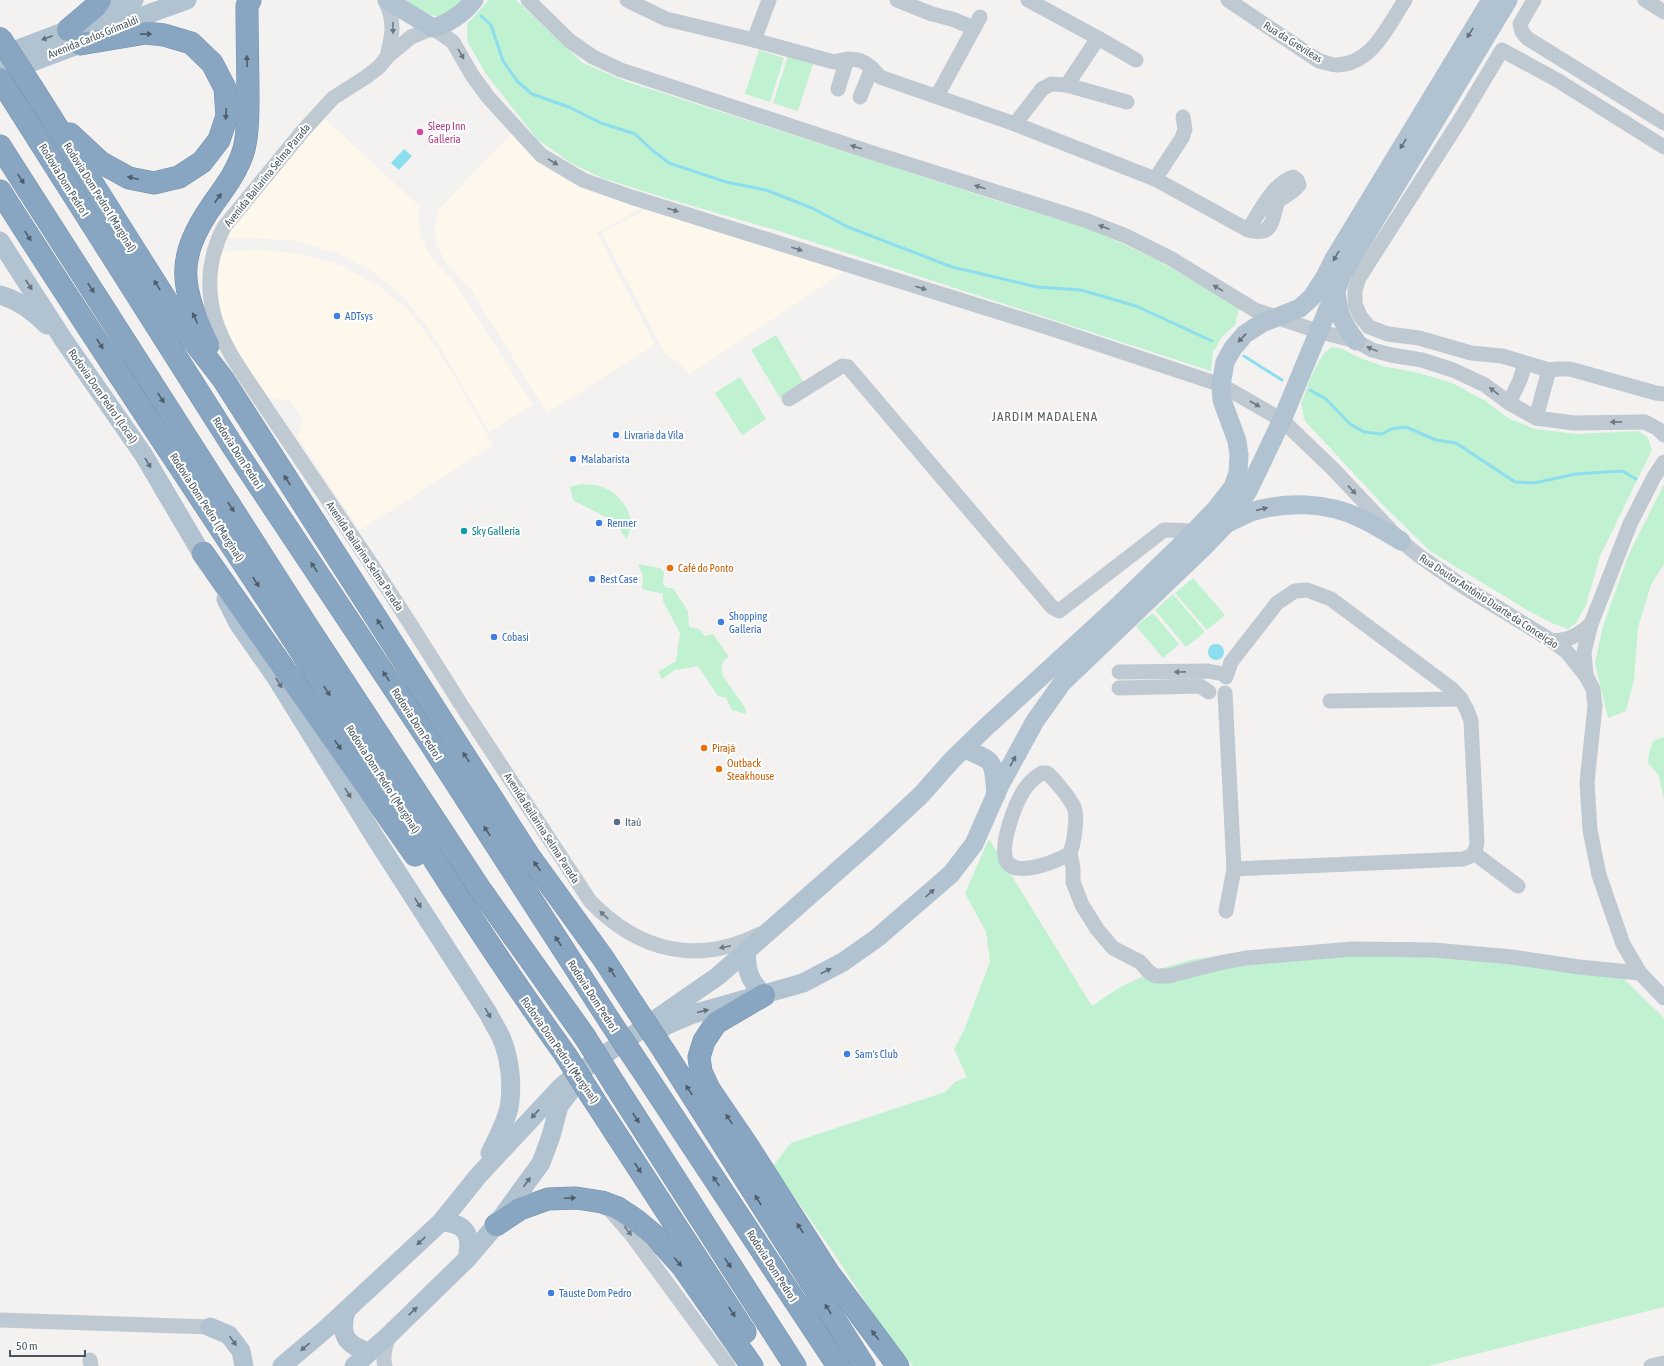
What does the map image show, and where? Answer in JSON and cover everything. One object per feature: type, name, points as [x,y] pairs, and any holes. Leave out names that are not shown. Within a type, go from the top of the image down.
[{"type":"highway","points":[[74,37],[100,0]]},
{"type":"highway","points":[[223,379],[192,311],[186,291],[185,273],[190,246],[202,220],[239,166],[244,147],[248,122],[247,6],[250,0]]},
{"type":"highway","points":[[48,114],[100,162],[129,178],[154,183],[179,177],[202,162],[219,140],[228,116],[224,88],[212,63],[191,43],[164,35],[146,33],[74,37]]},
{"type":"highway","name":"Rodovia Dom Pedro I (Marginal)","points":[[0,38],[185,330],[223,379],[529,856],[603,958],[666,1054],[864,1366]]},
{"type":"highway","name":"Rodovia Dom Pedro I","points":[[0,79],[234,448],[427,738],[609,1020],[838,1366]]},
{"type":"highway","points":[[0,146],[305,622],[475,882],[585,1037],[795,1366]]},
{"type":"highway","name":"Rodovia Dom Pedro I (Marginal)","points":[[0,191],[286,628],[518,989],[565,1054],[768,1366]]},
{"type":"highway","points":[[203,553],[478,944],[518,989]]},
{"type":"highway","points":[[764,995],[716,1023],[704,1041],[699,1057],[701,1072],[709,1089],[749,1148],[828,1272],[898,1366]]},
{"type":"highway","points":[[496,1225],[520,1209],[548,1200],[576,1198],[602,1202],[618,1208],[636,1220],[654,1235],[682,1266],[752,1366]]},
{"type":"main road","name":"Avenida Carlos Grimaldi","points":[[0,74],[74,37],[134,0]]},
{"type":"main road","name":"Avenida Carlos Grimaldi","points":[[0,56],[74,37],[187,0]]},
{"type":"main road","points":[[386,0],[433,28],[446,24],[458,16],[474,0]]},
{"type":"main road","points":[[282,1366],[328,1328],[441,1222],[478,1176],[540,1108],[574,1076],[701,989],[774,927],[921,795],[964,749],[1165,561],[1215,510],[1232,487],[1238,473],[1239,456],[1237,441],[1224,408],[1221,385],[1225,362],[1233,348],[1245,334],[1262,324],[1300,308],[1315,292],[1491,0]]},
{"type":"main road","points":[[354,1366],[390,1334],[467,1259],[496,1225],[541,1163],[551,1136],[559,1106],[573,1087],[643,1039],[667,1025],[693,1014],[802,983],[843,962],[877,938],[952,874],[974,844],[998,790],[1035,721],[1062,683],[1203,548],[1226,524],[1248,490],[1282,420],[1336,288],[1355,251],[1482,40],[1508,0]]},
{"type":"main road","name":"Rodovia Dom Pedro I (Local)","points":[[0,241],[63,339],[143,454],[203,553],[238,623],[275,676],[378,842],[484,1006],[501,1038],[509,1062],[509,1107],[501,1131],[478,1176]]},
{"type":"main road","points":[[1336,288],[1339,315],[1346,329],[1356,342]]},
{"type":"main road","points":[[0,295],[8,297],[33,311],[63,339]]},
{"type":"main road","points":[[1226,524],[1250,513],[1266,508],[1285,505],[1323,506],[1360,517],[1401,541]]},
{"type":"main road","points":[[964,749],[988,760],[993,766],[998,790]]},
{"type":"main road","points":[[747,949],[748,973],[752,982],[764,995]]},
{"type":"main road","points":[[441,1222],[449,1222],[461,1227],[468,1234],[470,1244],[467,1259]]},
{"type":"main road","points":[[346,1311],[343,1329],[344,1335],[348,1342],[369,1352]]},
{"type":"main road","points":[[210,1327],[229,1335],[241,1351],[244,1366]]},
{"type":"street","points":[[386,0],[393,21],[393,29],[387,57]]},
{"type":"street","points":[[528,0],[570,41],[593,57],[621,70],[858,148],[1085,220],[1126,236],[1170,258],[1256,310],[1275,318],[1300,324],[1356,342],[1372,350],[1422,360],[1453,370],[1486,385],[1509,403],[1536,418],[1574,423],[1664,421]]},
{"type":"street","points":[[627,0],[666,19],[754,40],[834,62],[847,59],[860,60],[872,68],[880,77],[1015,124],[1155,179],[1248,230]]},
{"type":"street","points":[[754,40],[769,0]]},
{"type":"street","points":[[896,0],[932,14],[952,19],[977,22],[938,96]]},
{"type":"street","points":[[1028,0],[1136,60]]},
{"type":"street","name":"Rua da Grevileas","points":[[1228,0],[1319,61],[1336,65],[1353,63],[1367,55],[1381,39],[1405,0]]},
{"type":"street","points":[[1534,0],[1520,24],[1522,32],[1527,38],[1664,123]]},
{"type":"street","points":[[1645,0],[1664,12]]},
{"type":"street","name":"Avenida Bailarina Selma Parada","points":[[433,28],[411,37],[387,57],[379,67],[333,98],[302,132],[224,227],[218,238],[212,260],[209,280],[210,298],[215,320],[229,351],[281,432],[366,555],[509,779],[590,902],[606,918],[625,931],[646,942],[667,948],[687,951],[709,950],[731,945],[774,927]]},
{"type":"street","name":"Rua Doutor Antônio Duarte da Conceição","points":[[433,28],[453,42],[472,75],[488,97],[541,155],[583,180],[631,197],[1053,329],[1221,385],[1282,420],[1332,468],[1401,541],[1418,555],[1464,587],[1552,641],[1567,652],[1586,676],[1593,689],[1595,706],[1587,782],[1590,830],[1599,875],[1623,944],[1640,973],[1664,998]]},
{"type":"street","points":[[1067,85],[1098,38]]},
{"type":"street","points":[[1482,40],[1557,80],[1664,147]]},
{"type":"street","points":[[1502,50],[1460,120],[1358,278],[1355,290],[1355,304],[1360,316],[1369,327],[1382,332],[1419,338],[1471,353],[1502,356],[1549,370],[1570,370],[1664,394]]},
{"type":"street","points":[[838,90],[847,59]]},
{"type":"street","points":[[860,97],[872,68]]},
{"type":"street","points":[[1015,124],[1042,89],[1051,84],[1067,85],[1127,102]]},
{"type":"street","points":[[1155,179],[1182,138],[1185,129],[1183,117]]},
{"type":"street","points":[[1509,403],[1520,380],[1525,364]]},
{"type":"street","points":[[789,399],[842,366],[848,367],[1052,607],[1060,611],[1108,572],[1164,530],[1195,531]]},
{"type":"street","points":[[1536,418],[1549,370]]},
{"type":"street","points":[[1645,422],[1658,429],[1664,435]]},
{"type":"street","points":[[1586,676],[1584,652],[1591,624],[1630,524],[1664,462]]},
{"type":"street","points":[[1144,546],[1165,561]]},
{"type":"street","points":[[1222,675],[1277,603],[1295,591],[1307,590],[1331,599],[1443,681],[1461,699],[1467,710],[1470,721],[1477,842],[1474,853],[1470,857],[1463,859],[1234,869]]},
{"type":"street","points":[[1552,641],[1562,640],[1578,635],[1591,624]]},
{"type":"street","points":[[1225,692],[1216,695],[1200,686],[1119,680],[1208,671],[1222,675],[1228,684],[1225,692],[1234,869],[1226,911]]},
{"type":"street","points":[[1209,692],[1207,688],[1207,680],[1212,675],[1222,675]]},
{"type":"street","points":[[1330,701],[1461,699]]},
{"type":"street","points":[[1070,853],[1051,862],[1024,869],[1013,868],[1007,862],[1005,857],[1009,826],[1020,798],[1025,789],[1037,776],[1042,773],[1046,773],[1052,778],[1074,807],[1076,813],[1074,843],[1070,853],[1073,868],[1073,882],[1082,905],[1097,929],[1113,948],[1140,962],[1150,973],[1156,976],[1168,976],[1246,958],[1353,949],[1442,951],[1512,957],[1579,967],[1640,973]]},
{"type":"street","points":[[998,790],[1020,798]]},
{"type":"street","points":[[1474,853],[1518,886]]},
{"type":"street","points":[[602,1202],[631,1234],[728,1366]]},
{"type":"street","points":[[0,1320],[210,1327]]},
{"type":"street","points":[[385,1366],[383,1360],[390,1334]]},
{"type":"street","points":[[1651,1366],[1664,1363]]},
{"type":"shaded area","points":[[319,113],[420,207],[418,219],[420,235],[433,260],[455,283],[533,405],[489,432],[426,325],[404,298],[375,273],[337,253],[296,241],[253,238],[212,238]]},
{"type":"shaded area","points":[[511,134],[536,160],[580,188],[641,208],[597,233],[655,345],[547,413],[470,288],[448,265],[436,245],[435,225],[440,208]]},
{"type":"shaded area","points":[[647,209],[847,270],[689,375],[679,362],[665,354],[602,233]]},
{"type":"shaded area","points":[[260,250],[302,254],[343,266],[380,287],[409,311],[429,337],[453,374],[493,445],[360,530],[297,436],[303,421],[290,401],[269,398],[235,350],[217,319],[217,252]]},
{"type":"green space","points":[[406,0],[467,0],[442,16],[437,16],[418,9]]},
{"type":"green space","points":[[489,0],[516,0],[583,63],[625,81],[1007,204],[1091,229],[1157,260],[1239,308],[1235,325],[1222,337],[1213,352],[1211,371],[779,231],[602,178],[571,163],[537,139],[486,74],[467,41],[467,24]]},
{"type":"green space","points":[[759,50],[784,58],[770,102],[745,94]]},
{"type":"green space","points":[[788,56],[813,64],[798,111],[773,103]]},
{"type":"green space","points":[[776,335],[804,383],[780,398],[751,350]]},
{"type":"green space","points":[[1332,347],[1343,349],[1355,356],[1382,366],[1419,373],[1452,383],[1484,400],[1508,418],[1535,429],[1577,434],[1639,431],[1648,438],[1652,450],[1600,556],[1586,605],[1576,623],[1568,629],[1552,623],[1529,611],[1430,551],[1383,505],[1305,421],[1301,404],[1311,377],[1323,354]]},
{"type":"green space","points":[[740,377],[766,419],[742,435],[715,393]]},
{"type":"green space","points":[[580,484],[602,487],[609,490],[622,501],[630,516],[631,524],[630,532],[626,539],[615,522],[573,500],[570,487]]},
{"type":"green space","points":[[1664,484],[1664,564],[1651,585],[1638,627],[1634,679],[1626,711],[1608,718],[1595,663],[1603,626],[1629,554]]},
{"type":"green space","points":[[638,564],[660,568],[664,573],[663,584],[666,588],[673,588],[688,611],[689,627],[699,629],[705,636],[713,634],[729,657],[724,660],[721,666],[723,676],[746,709],[746,714],[732,710],[726,698],[718,696],[698,666],[675,670],[662,679],[658,672],[676,661],[680,633],[663,601],[663,594],[642,589],[643,575]]},
{"type":"green space","points":[[1193,578],[1225,615],[1207,630],[1175,593]]},
{"type":"green space","points":[[1173,594],[1205,632],[1186,647],[1155,610]]},
{"type":"green space","points":[[1153,613],[1179,644],[1163,658],[1136,626]]},
{"type":"green space","points":[[1664,737],[1664,799],[1658,774],[1648,763],[1649,753],[1653,741]]},
{"type":"green space","points":[[989,839],[1092,1006],[1119,988],[1156,970],[1194,959],[1357,942],[1409,942],[1482,949],[1622,977],[1664,1018],[1664,1307],[1428,1366],[913,1366],[877,1320],[835,1255],[773,1166],[791,1143],[945,1092],[955,1082],[967,1077],[954,1049],[964,1030],[990,962],[986,932],[965,893]]},
{"type":"water","points":[[404,149],[412,156],[399,170],[391,163]]},
{"type":"water","points":[[1216,644],[1222,646],[1224,652],[1222,658],[1216,660],[1210,658],[1208,652],[1210,646]]},
{"type":"waterway","points":[[481,16],[491,25],[503,61],[517,81],[532,94],[569,107],[601,123],[635,134],[669,163],[726,182],[766,190],[812,208],[848,227],[952,267],[1037,287],[1081,290],[1136,306],[1212,341]]},
{"type":"waterway","points":[[1244,356],[1282,380]]},
{"type":"waterway","points":[[1310,390],[1326,399],[1350,424],[1364,432],[1382,434],[1391,429],[1406,427],[1436,440],[1456,443],[1515,482],[1534,483],[1576,474],[1622,471],[1636,479]]},
{"type":"place","name":"Sleep Inn Galleria","points":[[420,132]]},
{"type":"place","name":"ADTsys","points":[[337,316]]},
{"type":"place","name":"Livraria da Vila","points":[[616,435]]},
{"type":"place","name":"Malabarista","points":[[573,459]]},
{"type":"place","name":"Renner","points":[[599,523]]},
{"type":"place","name":"Sky Galleria","points":[[464,531]]},
{"type":"place","name":"Café do Ponto","points":[[670,568]]},
{"type":"place","name":"Best Case","points":[[592,579]]},
{"type":"place","name":"Shopping Galleria","points":[[721,622]]},
{"type":"place","name":"Cobasi","points":[[494,637]]},
{"type":"place","name":"Pirajá","points":[[704,748]]},
{"type":"place","name":"Outback Steakhouse","points":[[719,769]]},
{"type":"place","name":"Itaú","points":[[617,822]]},
{"type":"place","name":"Sam's Club","points":[[847,1054]]},
{"type":"place","name":"Tauste Dom Pedro","points":[[551,1293]]},
{"type":"district","name":"JARDIM MADALENA","points":[[1045,416]]}]
